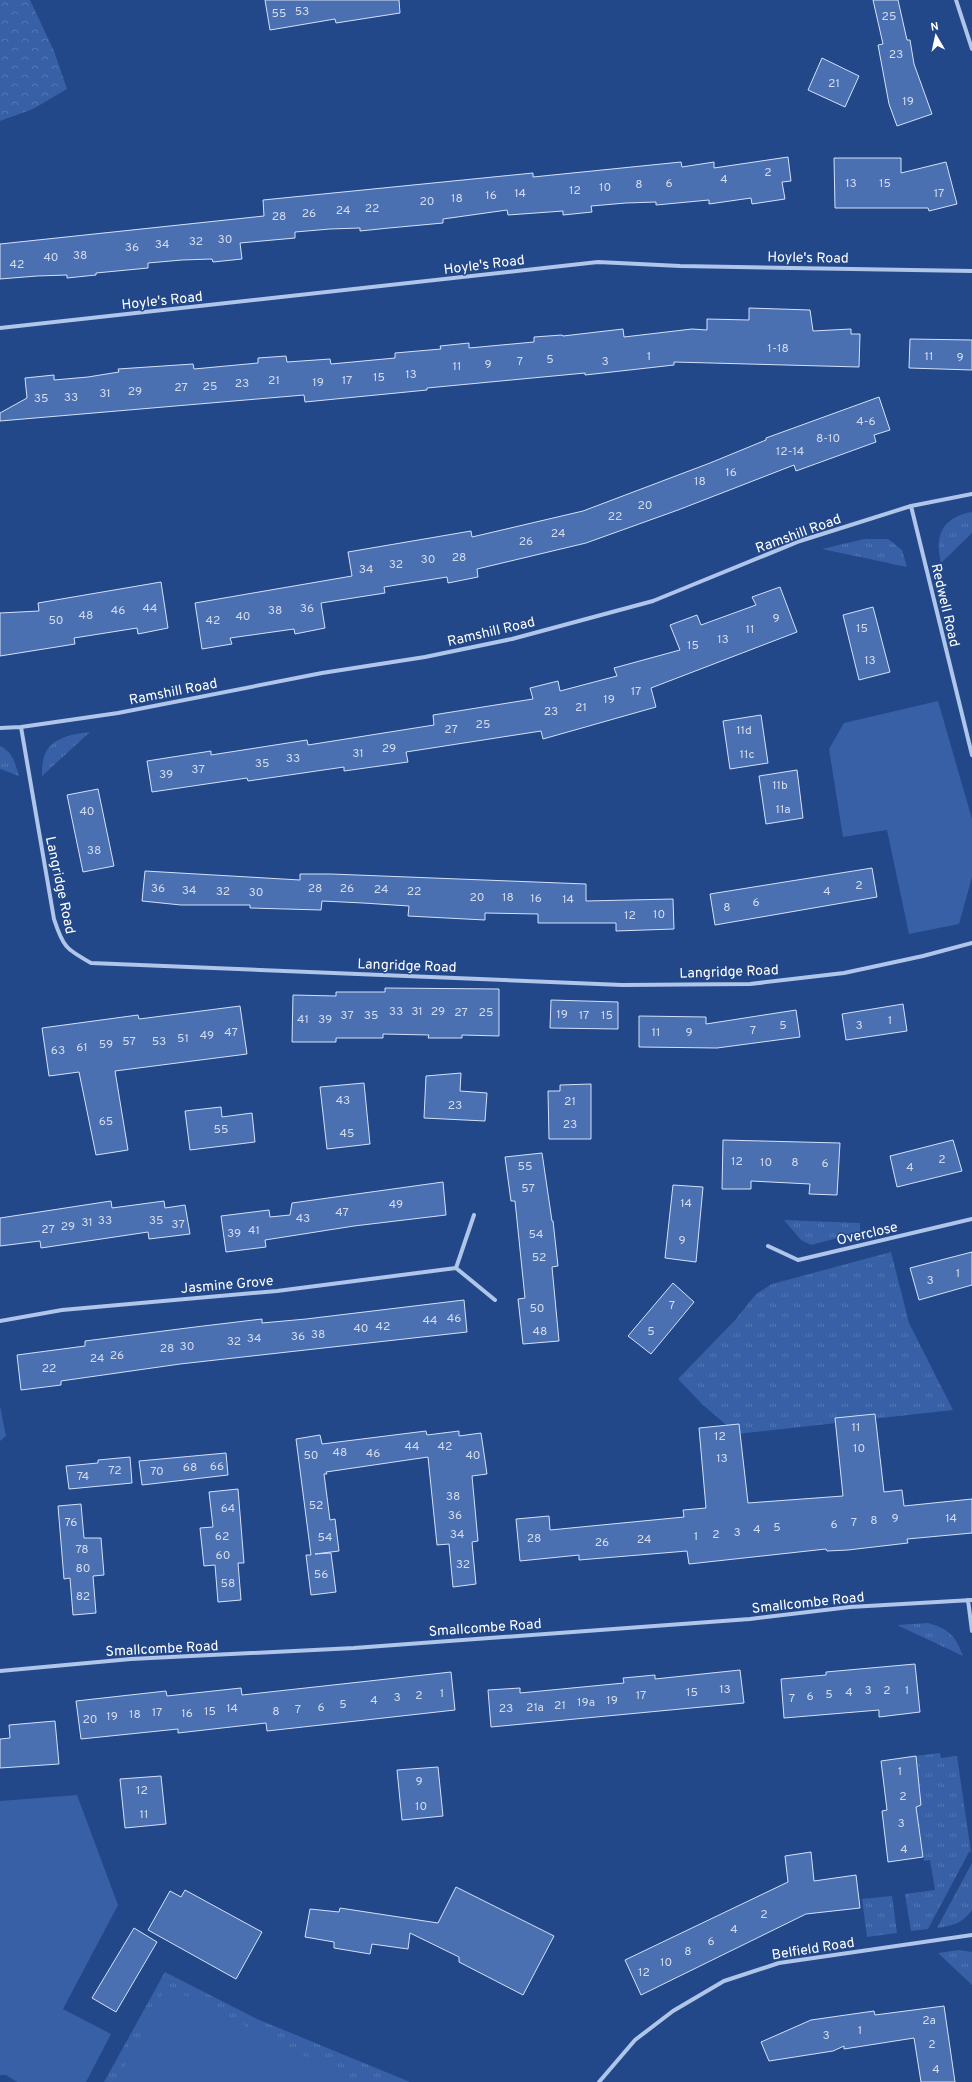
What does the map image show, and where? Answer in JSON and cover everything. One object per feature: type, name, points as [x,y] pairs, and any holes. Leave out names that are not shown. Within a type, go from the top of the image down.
[{"type":"street","points":[[956,0],[972,49]]},
{"type":"street","name":"Hoyle's Road","points":[[0,328],[598,262],[688,266],[972,270]]},
{"type":"street","name":"Ramshill Road","points":[[0,728],[21,728],[118,713],[322,674],[425,657],[512,639],[653,601],[800,541],[911,506],[972,494]]},
{"type":"street","name":"Redwell Road","points":[[911,506],[972,755]]},
{"type":"street","name":"Langridge Road","points":[[21,728],[54,919],[62,942],[77,955],[91,963],[622,985],[750,984],[844,973],[923,956],[972,943]]},
{"type":"street","points":[[474,1215],[456,1268],[495,1300]]},
{"type":"street","name":"Overclose","points":[[768,1246],[798,1260],[972,1219]]},
{"type":"street","name":"Jasmine Grove","points":[[0,1321],[62,1310],[277,1291],[456,1268]]},
{"type":"street","points":[[970,1600],[972,1631]]},
{"type":"street","name":"Smallcombe Road","points":[[0,1671],[131,1659],[354,1648],[743,1620],[850,1607],[970,1600]]},
{"type":"street","name":"Belfield Road","points":[[600,2082],[635,2040],[672,2011],[724,1981],[779,1962],[972,1935]]},
{"type":"green space","points":[[0,0],[30,0],[54,51],[67,89],[33,109],[0,121]]},
{"type":"green space","points":[[972,512],[972,533],[941,563],[939,544],[943,529],[954,518],[962,514]]},
{"type":"green space","points":[[864,539],[888,539],[902,550],[907,567],[822,549]]},
{"type":"green space","points":[[938,701],[972,819],[972,877],[959,924],[909,934],[887,830],[843,837],[829,749],[844,723]]},
{"type":"green space","points":[[90,732],[42,776],[42,765],[48,748],[64,737]]},
{"type":"green space","points":[[0,746],[11,755],[15,762],[19,776],[0,769]]},
{"type":"green space","points":[[784,1220],[860,1223],[860,1232],[811,1245],[801,1240]]},
{"type":"green space","points":[[891,1252],[909,1323],[953,1410],[737,1434],[702,1404],[678,1379],[736,1319],[756,1294],[772,1284]]},
{"type":"green space","points":[[0,1406],[6,1436],[0,1441]]},
{"type":"green space","points":[[928,1623],[941,1628],[950,1634],[957,1643],[963,1656],[897,1625]]},
{"type":"green space","points":[[940,1753],[941,1758],[957,1756],[971,1852],[969,1852],[928,1929],[911,1931],[905,1894],[935,1890],[930,1860],[924,1861],[916,1807],[921,1805],[915,1756]]},
{"type":"green space","points":[[77,1795],[118,1905],[63,2009],[111,2034],[86,2082],[17,2082],[6,2075],[0,2075],[0,1801]]},
{"type":"green space","points":[[972,1863],[972,1910],[961,1921],[937,1928]]},
{"type":"green space","points":[[892,1896],[897,1933],[867,1937],[862,1899]]},
{"type":"green space","points":[[959,1950],[972,1952],[972,1985],[938,1953]]},
{"type":"green space","points":[[165,1972],[257,2019],[410,2082],[104,2082]]},
{"type":"green space","points":[[166,1986],[356,2082],[117,2082]]},
{"type":"building","points":[[265,0],[399,0],[400,13],[336,23],[335,19],[270,30]]},
{"type":"building","points":[[873,0],[898,0],[907,40],[910,40],[914,64],[932,114],[897,126],[889,104],[878,45],[883,44]]},
{"type":"building","points":[[822,58],[859,76],[845,107],[808,90]]},
{"type":"building","points":[[788,157],[791,181],[782,182],[785,199],[752,204],[751,198],[709,204],[709,200],[656,205],[656,202],[626,203],[591,206],[592,212],[563,215],[563,211],[508,215],[507,210],[443,219],[443,223],[360,231],[360,228],[295,232],[295,238],[240,243],[242,259],[213,262],[212,259],[148,263],[148,268],[96,273],[96,275],[67,278],[67,275],[0,279],[0,244],[264,216],[263,200],[533,173],[533,177],[681,162],[682,167],[714,162],[714,168]]},
{"type":"building","points":[[834,158],[901,158],[901,173],[946,162],[957,204],[929,211],[928,208],[835,208]]},
{"type":"building","points":[[749,308],[810,310],[813,331],[851,329],[851,334],[860,334],[859,367],[674,362],[674,365],[585,375],[585,373],[427,388],[427,390],[305,402],[304,395],[0,421],[0,413],[27,398],[25,378],[54,375],[54,380],[119,372],[118,369],[193,364],[194,369],[258,363],[258,358],[286,356],[287,362],[330,359],[331,364],[395,358],[395,353],[441,349],[440,346],[469,343],[469,348],[534,342],[534,337],[563,336],[623,329],[624,337],[692,329],[707,330],[707,319],[749,320]]},
{"type":"building","points":[[910,339],[972,340],[972,370],[909,368]]},
{"type":"building","points":[[879,397],[890,430],[874,435],[876,442],[796,471],[794,465],[678,510],[586,543],[477,569],[478,577],[448,583],[447,577],[384,587],[385,593],[321,603],[325,628],[295,634],[294,629],[230,638],[232,644],[202,649],[195,603],[352,576],[348,552],[471,531],[472,537],[583,511],[710,463],[766,440],[766,438]]},
{"type":"building","points":[[161,582],[168,628],[138,634],[137,628],[74,638],[75,644],[0,656],[0,613],[39,611],[38,603]]},
{"type":"building","points":[[780,587],[797,632],[651,688],[656,707],[543,739],[541,731],[406,752],[408,762],[344,771],[344,767],[248,781],[247,778],[152,792],[147,761],[211,751],[211,755],[307,740],[308,745],[434,725],[433,715],[533,699],[530,688],[558,681],[560,691],[617,676],[614,668],[680,650],[670,625],[697,615],[701,625],[756,605],[752,597]]},
{"type":"building","points":[[873,607],[890,672],[859,680],[843,615]]},
{"type":"building","points":[[761,715],[768,763],[730,769],[723,721]]},
{"type":"building","points":[[797,770],[803,818],[766,824],[759,776]]},
{"type":"building","points":[[98,789],[114,866],[83,872],[67,795]]},
{"type":"building","points":[[872,868],[877,897],[715,925],[710,894]]},
{"type":"building","points":[[145,871],[300,880],[300,874],[331,874],[586,884],[586,901],[673,899],[674,929],[616,931],[616,923],[538,923],[538,914],[485,913],[485,920],[408,916],[409,906],[363,903],[322,901],[321,910],[250,908],[250,905],[181,905],[142,901]]},
{"type":"building","points":[[385,988],[499,989],[499,1036],[462,1035],[462,1038],[428,1038],[429,1035],[383,1034],[383,1038],[336,1038],[336,1042],[292,1042],[293,995],[336,996],[336,992],[385,992]]},
{"type":"building","points":[[551,1000],[618,1002],[618,1029],[550,1028]]},
{"type":"building","points":[[903,1004],[907,1031],[846,1040],[842,1014]]},
{"type":"building","points":[[240,1006],[247,1054],[115,1071],[128,1150],[96,1155],[79,1072],[49,1076],[42,1028],[138,1015],[139,1019]]},
{"type":"building","points":[[796,1010],[800,1037],[717,1048],[639,1047],[639,1016],[706,1017],[706,1024]]},
{"type":"building","points":[[461,1073],[460,1091],[487,1093],[485,1121],[424,1118],[426,1076]]},
{"type":"building","points":[[364,1083],[370,1144],[327,1149],[320,1087]]},
{"type":"building","points":[[591,1084],[591,1139],[549,1139],[548,1091],[560,1091],[560,1085]]},
{"type":"building","points":[[221,1107],[222,1117],[252,1113],[255,1142],[190,1150],[185,1111]]},
{"type":"building","points":[[723,1140],[840,1143],[837,1195],[809,1194],[810,1184],[751,1181],[751,1189],[722,1189]]},
{"type":"building","points":[[953,1140],[962,1171],[897,1187],[890,1156]]},
{"type":"building","points":[[542,1153],[553,1221],[558,1266],[552,1267],[559,1341],[523,1344],[518,1299],[525,1298],[515,1201],[511,1201],[505,1157]]},
{"type":"building","points":[[443,1182],[446,1215],[354,1226],[265,1240],[266,1247],[226,1252],[221,1216],[269,1210],[270,1217],[290,1215],[292,1203]]},
{"type":"building","points":[[673,1185],[703,1187],[696,1262],[665,1258]]},
{"type":"building","points":[[111,1201],[112,1208],[164,1201],[165,1208],[185,1205],[190,1234],[149,1239],[148,1232],[41,1248],[40,1241],[0,1246],[0,1218]]},
{"type":"building","points":[[972,1252],[972,1285],[919,1300],[910,1268]]},
{"type":"building","points":[[673,1283],[694,1302],[651,1354],[628,1336]]},
{"type":"building","points":[[464,1300],[467,1332],[180,1364],[61,1381],[61,1385],[21,1390],[17,1355],[85,1346],[85,1341],[262,1319],[262,1323],[306,1319]]},
{"type":"building","points":[[875,1414],[884,1492],[902,1490],[904,1506],[972,1499],[972,1533],[907,1539],[908,1543],[848,1550],[827,1551],[826,1549],[689,1564],[687,1551],[579,1560],[579,1555],[520,1561],[516,1519],[549,1516],[550,1530],[684,1517],[683,1510],[706,1508],[699,1428],[739,1424],[748,1503],[843,1496],[835,1418]]},
{"type":"building","points":[[426,1431],[427,1435],[459,1431],[459,1436],[481,1433],[487,1474],[472,1476],[478,1541],[472,1542],[476,1584],[453,1587],[449,1544],[437,1545],[428,1457],[326,1472],[327,1474],[324,1474],[330,1520],[335,1519],[339,1551],[315,1554],[331,1553],[336,1592],[311,1595],[306,1555],[311,1555],[296,1439],[320,1435],[322,1444]]},
{"type":"building","points":[[226,1453],[228,1475],[142,1485],[139,1461]]},
{"type":"building","points":[[130,1457],[132,1483],[69,1489],[66,1466],[98,1463],[98,1460]]},
{"type":"building","points":[[238,1489],[244,1563],[238,1563],[241,1600],[218,1602],[215,1565],[204,1566],[200,1528],[213,1527],[209,1492]]},
{"type":"building","points":[[81,1504],[84,1538],[101,1538],[104,1575],[93,1576],[96,1613],[73,1615],[70,1578],[64,1579],[58,1506]]},
{"type":"building","points":[[915,1664],[920,1712],[879,1717],[879,1710],[784,1718],[781,1679],[826,1675],[826,1672]]},
{"type":"building","points":[[740,1670],[744,1703],[491,1727],[488,1690],[520,1688],[520,1693],[624,1683],[623,1678],[655,1675],[655,1679]]},
{"type":"building","points":[[451,1672],[455,1710],[267,1731],[266,1723],[178,1733],[178,1729],[81,1739],[76,1701],[166,1691],[167,1696],[241,1688],[242,1695]]},
{"type":"building","points":[[55,1721],[59,1764],[0,1768],[0,1739],[10,1738],[9,1725]]},
{"type":"building","points":[[916,1756],[921,1805],[916,1807],[923,1857],[888,1862],[882,1811],[887,1810],[881,1761]]},
{"type":"building","points":[[438,1767],[443,1816],[402,1820],[397,1770]]},
{"type":"building","points":[[161,1776],[166,1824],[125,1828],[120,1779]]},
{"type":"building","points":[[811,1852],[814,1881],[856,1875],[860,1908],[806,1914],[641,1995],[625,1960],[788,1882],[785,1856]]},
{"type":"building","points":[[456,1887],[554,1936],[523,1995],[459,1962],[459,1957],[410,1933],[408,1949],[372,1944],[370,1954],[334,1948],[334,1942],[305,1937],[310,1909],[339,1912],[340,1908],[438,1923]]},
{"type":"building","points":[[185,1890],[262,1932],[236,1979],[148,1930],[170,1891],[181,1897]]},
{"type":"building","points":[[134,1928],[157,1942],[116,2012],[92,1998]]},
{"type":"building","points":[[944,2006],[955,2082],[921,2082],[914,2038],[844,2049],[844,2046],[833,2051],[769,2061],[761,2042],[811,2020],[874,2011],[875,2015]]}]
